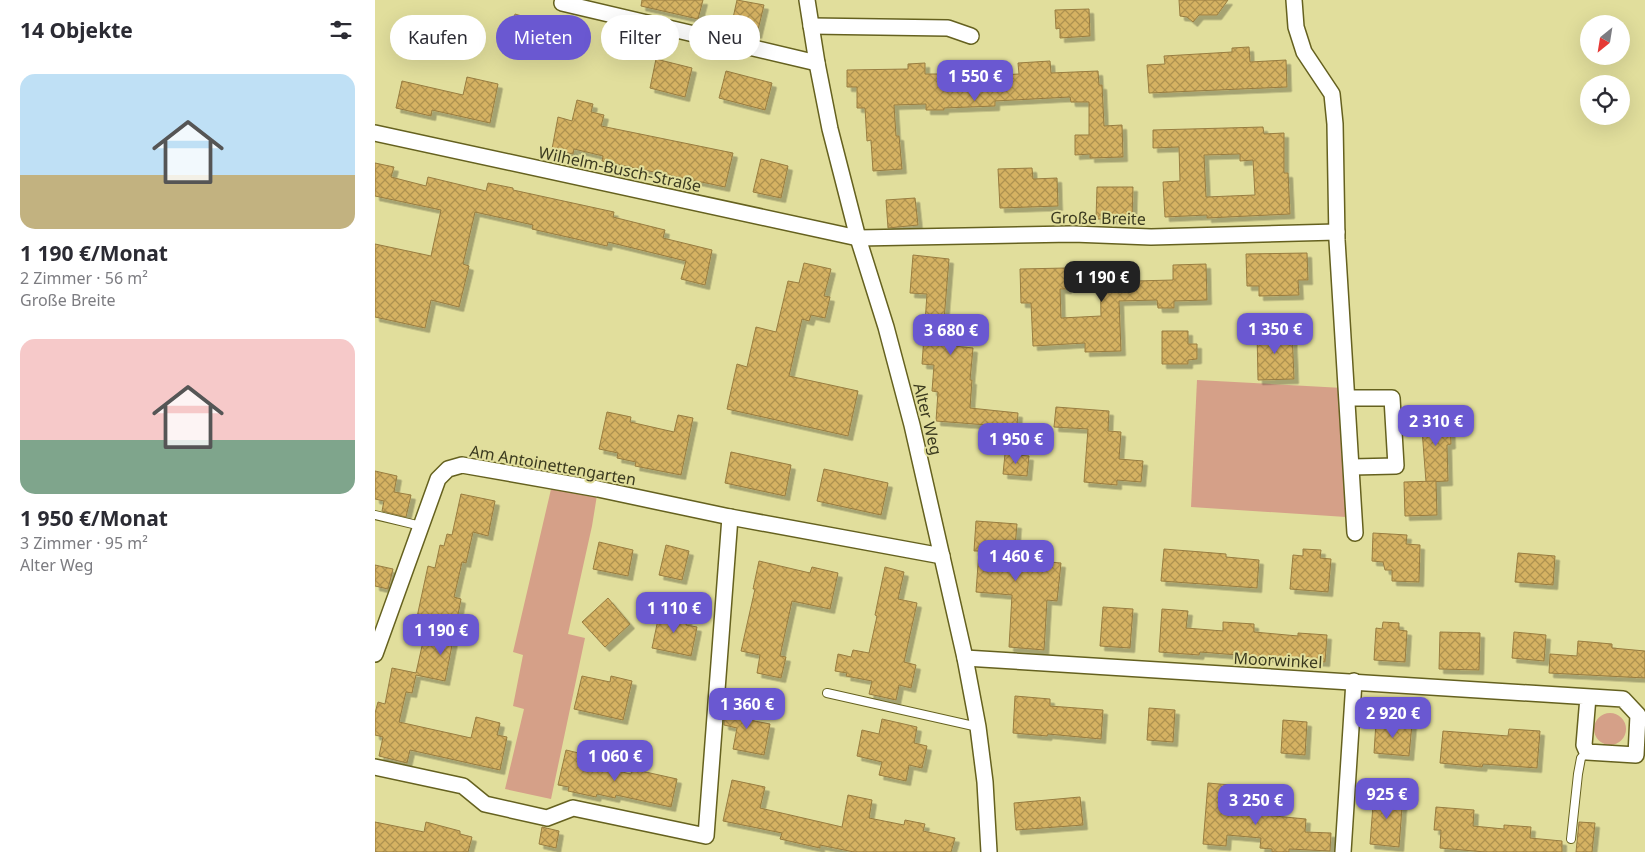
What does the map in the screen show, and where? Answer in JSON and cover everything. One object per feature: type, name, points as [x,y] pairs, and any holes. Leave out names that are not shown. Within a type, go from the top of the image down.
[{"type":"street","name":"Alter Weg","points":[[807,0],[830,129],[858,238],[886,327],[912,425],[965,658],[978,727],[985,782],[989,852]]},
{"type":"street","points":[[1294,0],[1296,27],[1304,52],[1332,94],[1335,124],[1337,232],[1355,533]]},
{"type":"street","points":[[562,3],[817,63]]},
{"type":"street","points":[[811,26],[948,28],[971,36]]},
{"type":"street","name":"Wilhelm-Busch-Straße","points":[[375,134],[858,238]]},
{"type":"street","name":"Große Breite","points":[[858,238],[1073,234],[1151,237],[1337,232]]},
{"type":"street","points":[[1348,398],[1392,398],[1396,466],[1352,467]]},
{"type":"street","name":"Am Antoinettengarten","points":[[375,654],[439,479],[448,469],[462,465],[598,488],[730,516],[942,556]]},
{"type":"street","points":[[375,767],[463,786],[485,804],[547,818],[573,808],[706,836],[730,516]]},
{"type":"street","name":"Moorwinkel","points":[[965,658],[1623,699],[1638,715],[1636,754],[1587,752]]},
{"type":"street","points":[[1343,852],[1354,682]]},
{"type":"street","points":[[1587,752],[1584,745],[1588,697]]},
{"type":"lane","points":[[375,515],[421,526]]},
{"type":"lane","points":[[827,693],[978,727]]},
{"type":"lane","points":[[1571,839],[1578,774],[1581,758],[1587,752]]},
{"type":"shaded area","points":[[1197,380],[1343,388],[1346,517],[1191,507]]},
{"type":"shaded area","points":[[552,485],[598,489],[592,526],[568,634],[585,638],[551,799],[505,789],[524,709],[513,706],[523,655],[513,652]]},
{"type":"shaded area","points":[[1610,713],[1621,718],[1626,729],[1621,740],[1610,745],[1599,740],[1594,729],[1599,718]]},
{"type":"building","points":[[642,0],[703,0],[699,15],[689,15],[689,17],[641,6]]},
{"type":"building","points":[[737,0],[764,5],[760,22],[760,15],[734,15]]},
{"type":"building","points":[[1179,0],[1228,0],[1217,15],[1199,15],[1193,22],[1187,17],[1180,16]]},
{"type":"building","points":[[1089,9],[1090,36],[1060,38],[1060,28],[1056,29],[1055,10]]},
{"type":"building","points":[[1249,47],[1250,62],[1286,60],[1287,87],[1149,93],[1147,65],[1165,64],[1164,56],[1232,52],[1232,48]]},
{"type":"building","points":[[656,60],[692,68],[685,97],[650,88]]},
{"type":"building","points":[[1050,61],[1051,73],[1098,71],[1099,85],[1102,85],[1104,126],[1122,125],[1123,157],[1090,158],[1090,154],[1075,155],[1075,135],[1089,135],[1089,102],[1071,102],[1070,97],[995,101],[995,106],[944,108],[944,110],[926,110],[926,104],[894,105],[896,136],[899,136],[902,169],[873,171],[871,140],[867,141],[865,108],[857,108],[857,87],[847,87],[847,70],[908,69],[908,64],[925,63],[925,74],[943,74],[943,78],[1019,74],[1018,63]]},
{"type":"building","points":[[726,71],[772,83],[765,110],[719,98]]},
{"type":"building","points":[[467,77],[498,84],[490,123],[432,110],[431,116],[396,108],[402,81],[463,95]]},
{"type":"building","points":[[577,100],[593,104],[591,112],[604,115],[601,126],[733,153],[725,187],[602,161],[603,156],[574,149],[573,154],[552,149],[558,117],[572,121]]},
{"type":"building","points":[[1263,127],[1264,134],[1284,133],[1284,173],[1288,173],[1290,214],[1207,218],[1207,215],[1165,217],[1163,182],[1180,181],[1179,147],[1153,148],[1153,130]],"holes":[[[1240,154],[1240,161],[1253,160],[1255,195],[1206,197],[1204,155]]]},
{"type":"building","points":[[761,159],[788,166],[781,198],[753,192]]},
{"type":"building","points":[[375,163],[394,167],[391,177],[426,186],[428,177],[486,191],[488,183],[614,212],[613,217],[665,230],[663,238],[712,250],[705,285],[681,279],[686,261],[608,242],[607,246],[532,229],[533,225],[475,212],[463,264],[469,266],[459,307],[431,300],[425,328],[375,317],[375,244],[431,256],[441,210],[375,196]]},
{"type":"building","points":[[1032,168],[1033,179],[1057,178],[1058,206],[1000,208],[998,169]]},
{"type":"building","points":[[1097,187],[1133,187],[1132,219],[1096,219]]},
{"type":"building","points":[[915,198],[918,225],[888,228],[886,200]]},
{"type":"building","points":[[1307,253],[1308,280],[1298,280],[1299,295],[1259,296],[1259,286],[1247,286],[1246,254]]},
{"type":"building","points":[[913,255],[949,259],[944,345],[973,348],[970,408],[1018,413],[1016,439],[986,436],[987,425],[936,421],[938,392],[932,391],[934,365],[922,364],[927,294],[910,293]]},
{"type":"building","points":[[804,263],[831,269],[824,296],[830,297],[825,318],[811,315],[809,321],[802,319],[789,376],[858,391],[848,436],[727,409],[737,364],[747,367],[756,327],[776,332],[788,281],[799,283]]},
{"type":"building","points":[[1099,264],[1100,279],[1083,280],[1082,265]]},
{"type":"building","points":[[1206,264],[1207,300],[1174,301],[1174,308],[1158,308],[1157,300],[1119,301],[1121,351],[1085,352],[1085,343],[1033,346],[1031,303],[1021,303],[1020,269],[1066,268],[1067,289],[1060,289],[1061,318],[1101,316],[1100,269],[1135,268],[1135,281],[1173,280],[1173,265]]},
{"type":"building","points":[[1292,330],[1294,379],[1258,380],[1257,331]]},
{"type":"building","points":[[1162,331],[1188,331],[1188,344],[1197,344],[1197,359],[1188,360],[1188,364],[1162,364]]},
{"type":"building","points":[[1056,407],[1109,411],[1108,431],[1121,432],[1119,459],[1143,461],[1141,482],[1117,480],[1117,485],[1084,482],[1088,429],[1054,427]]},
{"type":"building","points":[[607,412],[631,417],[630,422],[674,432],[678,415],[693,418],[681,475],[635,466],[636,462],[617,458],[618,453],[599,449]]},
{"type":"building","points":[[1450,415],[1451,444],[1447,445],[1448,481],[1426,482],[1421,417]]},
{"type":"building","points":[[731,452],[791,465],[785,496],[725,483]]},
{"type":"building","points":[[1005,454],[1029,456],[1027,476],[1003,474]]},
{"type":"building","points":[[824,469],[888,483],[881,515],[817,501]]},
{"type":"building","points":[[375,471],[397,476],[394,492],[411,495],[406,517],[382,511],[384,501],[375,499]]},
{"type":"building","points":[[1436,481],[1437,515],[1405,516],[1404,482]]},
{"type":"building","points":[[461,494],[495,501],[488,536],[473,532],[466,563],[462,562],[454,597],[461,599],[445,681],[416,675],[412,693],[406,692],[399,722],[471,738],[476,717],[500,723],[497,735],[507,737],[500,770],[410,750],[407,763],[379,756],[383,737],[375,735],[375,713],[378,702],[385,704],[392,668],[416,673],[428,619],[417,617],[428,566],[435,568],[440,545],[444,546],[447,534],[452,535]]},
{"type":"building","points":[[976,521],[1017,524],[1014,559],[1061,563],[1057,601],[1047,600],[1044,650],[1009,647],[1012,595],[976,592],[979,551],[974,551]]},
{"type":"building","points":[[1373,533],[1407,535],[1406,544],[1420,545],[1419,582],[1392,581],[1392,570],[1385,570],[1383,562],[1372,561]]},
{"type":"building","points":[[599,542],[633,550],[628,576],[593,569]]},
{"type":"building","points":[[666,545],[689,551],[682,580],[659,575]]},
{"type":"building","points":[[1164,549],[1226,554],[1226,557],[1259,560],[1257,588],[1161,581]]},
{"type":"building","points":[[1303,549],[1321,550],[1320,558],[1331,559],[1328,592],[1290,589],[1293,555],[1303,556]]},
{"type":"building","points":[[1518,553],[1555,556],[1553,585],[1515,582]]},
{"type":"building","points":[[759,561],[810,573],[812,567],[838,573],[830,609],[792,601],[780,656],[786,657],[781,678],[757,673],[760,655],[741,651],[755,589],[753,589]]},
{"type":"building","points":[[375,565],[393,569],[388,589],[375,586]]},
{"type":"building","points":[[885,567],[904,572],[898,599],[917,603],[904,662],[916,665],[911,688],[899,685],[896,700],[869,694],[872,681],[846,676],[847,673],[835,671],[838,654],[851,657],[853,650],[869,653]]},
{"type":"building","points":[[608,598],[630,624],[605,647],[582,622]]},
{"type":"building","points":[[1103,607],[1133,609],[1130,648],[1100,646]]},
{"type":"building","points":[[1162,609],[1188,611],[1186,628],[1223,631],[1223,622],[1254,624],[1254,632],[1298,636],[1298,633],[1327,635],[1325,662],[1200,652],[1199,655],[1159,652]]},
{"type":"building","points":[[660,610],[688,616],[686,625],[697,627],[691,656],[652,648]]},
{"type":"building","points":[[1383,622],[1399,623],[1399,630],[1407,631],[1405,662],[1374,660],[1376,628],[1382,629]]},
{"type":"building","points":[[1440,632],[1480,633],[1479,670],[1439,669]]},
{"type":"building","points":[[1514,632],[1546,635],[1544,661],[1512,658]]},
{"type":"building","points":[[1578,641],[1612,644],[1612,648],[1645,651],[1645,678],[1549,673],[1550,654],[1577,656]]},
{"type":"building","points":[[582,676],[610,682],[611,676],[632,681],[623,720],[574,709]]},
{"type":"building","points":[[1015,696],[1050,699],[1050,706],[1103,710],[1101,739],[1013,733]]},
{"type":"building","points":[[725,704],[751,708],[749,720],[770,724],[764,755],[733,749],[737,728],[724,725]]},
{"type":"building","points":[[1149,708],[1175,710],[1173,742],[1147,740]]},
{"type":"building","points":[[882,719],[917,727],[914,743],[927,746],[922,768],[909,765],[906,781],[879,775],[882,762],[857,756],[862,730],[879,734]]},
{"type":"building","points":[[1283,720],[1307,722],[1305,755],[1281,753]]},
{"type":"building","points":[[1376,722],[1412,724],[1409,756],[1374,753]]},
{"type":"building","points":[[1509,729],[1540,731],[1537,768],[1483,764],[1482,767],[1440,763],[1443,731],[1508,736]]},
{"type":"building","points":[[566,750],[587,755],[585,764],[631,774],[632,769],[677,779],[671,807],[616,795],[615,798],[597,794],[596,797],[568,791],[569,787],[558,785]]},
{"type":"building","points":[[732,780],[765,787],[760,808],[842,827],[848,795],[872,800],[869,818],[904,825],[905,820],[925,824],[923,831],[955,838],[951,852],[854,852],[820,845],[820,848],[780,839],[782,833],[723,821]]},
{"type":"building","points":[[1208,783],[1231,785],[1229,804],[1254,806],[1253,814],[1306,819],[1305,832],[1331,833],[1330,851],[1289,849],[1289,852],[1272,852],[1272,849],[1260,848],[1261,838],[1227,835],[1226,846],[1203,844]]},
{"type":"building","points":[[1374,792],[1403,795],[1399,847],[1370,844]]},
{"type":"building","points":[[1080,797],[1083,825],[1016,830],[1014,803]]},
{"type":"building","points":[[1436,807],[1474,810],[1473,826],[1504,829],[1504,825],[1531,827],[1530,838],[1562,841],[1562,852],[1485,852],[1440,848],[1441,830],[1434,830]]},
{"type":"building","points":[[375,822],[424,832],[426,822],[460,831],[460,834],[472,837],[468,852],[375,852]]},
{"type":"building","points":[[1579,822],[1595,823],[1592,852],[1576,852]]},
{"type":"building","points":[[542,827],[559,831],[556,848],[539,844]]}]
